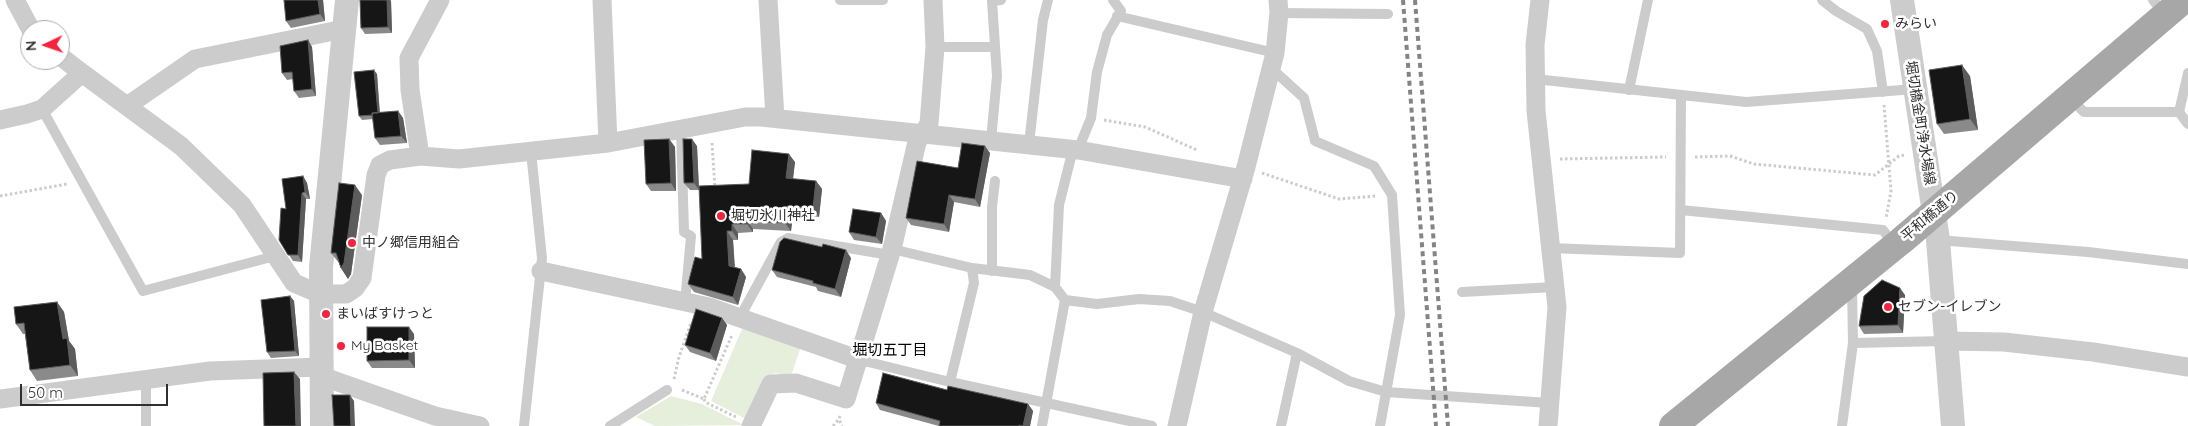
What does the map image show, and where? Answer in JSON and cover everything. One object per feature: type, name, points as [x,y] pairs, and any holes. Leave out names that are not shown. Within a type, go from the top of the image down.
[{"type":"main road","name":"平和橋通り","points":[[1673,426],[1852,281],[1889,238],[1934,212],[2069,97],[2167,5]]},
{"type":"street","points":[[15,0],[26,20]]},
{"type":"street","points":[[322,426],[321,267],[347,0]]},
{"type":"street","points":[[420,156],[410,90],[409,58],[440,0]]},
{"type":"street","points":[[602,0],[608,143]]},
{"type":"street","points":[[768,0],[775,118]]},
{"type":"street","points":[[752,426],[771,384],[796,383],[846,399],[860,360],[891,252],[918,142],[929,124],[935,46],[933,0]]},
{"type":"street","points":[[1540,0],[1535,45],[1536,111],[1557,307],[1548,426]]},
{"type":"street","name":"堀切橋金町浄水場線","points":[[1902,0],[1938,240],[1953,426]]},
{"type":"street","points":[[1177,426],[1204,312],[1243,179],[1273,61],[1278,6]]},
{"type":"street","points":[[127,106],[195,59],[344,29]]},
{"type":"street","points":[[70,64],[182,146],[242,205],[294,283],[320,294],[346,294],[355,288],[362,278],[376,175],[380,166],[390,160],[420,156],[459,159],[608,143],[745,117],[775,118],[1030,144],[1078,150],[1243,179]]},
{"type":"street","points":[[0,120],[42,109],[82,73]]},
{"type":"street","points":[[542,271],[621,287],[740,317],[860,360]]},
{"type":"street","points":[[1946,341],[2004,342],[2093,352],[2188,367]]},
{"type":"street","points":[[0,399],[210,370],[321,371],[434,421],[442,416],[480,426]]},
{"type":"lane","points":[[840,0],[883,0]]},
{"type":"lane","points":[[991,140],[997,76],[992,1],[1001,0]]},
{"type":"lane","points":[[1030,144],[1043,20],[1048,0]]},
{"type":"lane","points":[[1055,287],[1059,205],[1071,157],[1078,150],[1091,118],[1097,72],[1107,34],[1120,11],[1113,0]]},
{"type":"lane","points":[[1628,90],[1648,0]]},
{"type":"lane","points":[[1822,0],[1836,11],[1867,29],[1877,51],[1883,92]]},
{"type":"lane","points":[[1278,6],[1354,12],[1363,15],[1388,14]]},
{"type":"lane","points":[[1117,16],[1273,61],[1304,98],[1315,141],[1374,166],[1392,195],[1400,315],[1380,426]]},
{"type":"lane","points":[[935,46],[995,47]]},
{"type":"lane","points":[[2188,73],[2179,112],[2188,124]]},
{"type":"lane","points":[[1535,79],[1746,102],[1915,89]]},
{"type":"lane","points":[[1550,248],[1680,253],[1682,96]]},
{"type":"lane","points":[[2069,97],[2084,112],[2179,112]]},
{"type":"lane","points":[[42,109],[143,290],[275,256]]},
{"type":"lane","points":[[681,130],[684,232],[691,236],[691,304]]},
{"type":"lane","points":[[524,426],[542,271],[531,152]]},
{"type":"lane","points":[[992,271],[994,181]]},
{"type":"lane","points":[[1681,210],[1889,238]]},
{"type":"lane","points":[[740,317],[781,242],[788,238],[891,252],[972,268],[1030,276],[1055,287],[1065,300],[1097,304],[1139,299],[1170,301],[1204,312],[1297,353],[1349,380],[1386,392],[1550,403]]},
{"type":"lane","points":[[1938,240],[2088,252],[2188,264]]},
{"type":"lane","points":[[950,382],[974,283],[972,268]]},
{"type":"lane","points":[[1842,426],[1853,343],[1852,281]]},
{"type":"lane","points":[[1462,292],[1554,287]]},
{"type":"lane","points":[[1042,426],[1065,300]]},
{"type":"lane","points":[[1853,343],[1946,341]]},
{"type":"lane","points":[[1282,426],[1297,353]]},
{"type":"lane","points":[[860,360],[950,382],[1152,426]]},
{"type":"lane","points":[[146,380],[146,426]]},
{"type":"lane","points":[[610,426],[670,388]]},
{"type":"path","points":[[1883,92],[1890,191],[1889,238]]},
{"type":"path","points":[[712,135],[715,190]]},
{"type":"path","points":[[1542,159],[1730,156],[1754,164],[1874,175],[1899,156],[1925,150]]},
{"type":"path","points":[[0,196],[82,182]]},
{"type":"path","points":[[691,304],[670,388],[704,399],[705,402],[752,426]]},
{"type":"path","points":[[704,399],[740,317]]},
{"type":"path","points":[[833,426],[839,419]]},
{"type":"green space","points":[[743,327],[801,346],[791,376],[775,373],[766,376],[746,419],[711,401]]},
{"type":"green space","points":[[671,396],[702,404],[744,425],[655,426],[636,417]]},
{"type":"building","points":[[284,0],[318,0],[320,14],[286,21]]},
{"type":"building","points":[[360,0],[387,0],[388,27],[361,28]]},
{"type":"building","points":[[308,40],[312,89],[294,91],[292,72],[282,73],[280,46]]},
{"type":"building","points":[[1962,65],[1970,119],[1937,124],[1929,70]]},
{"type":"building","points":[[374,70],[378,113],[359,116],[354,72]]},
{"type":"building","points":[[398,111],[401,136],[375,138],[372,113]]},
{"type":"building","points":[[669,139],[671,183],[646,184],[644,140]]},
{"type":"building","points":[[683,139],[692,139],[694,183],[684,183]]},
{"type":"building","points":[[962,143],[985,146],[975,199],[949,195],[944,224],[906,218],[917,161],[958,168]]},
{"type":"building","points":[[752,150],[789,154],[786,178],[816,181],[813,208],[787,206],[785,223],[747,221],[747,224],[732,224],[732,231],[727,231],[729,266],[741,269],[733,297],[688,284],[695,257],[702,259],[699,186],[749,184]]},
{"type":"building","points":[[303,176],[305,192],[302,193],[298,255],[288,255],[279,240],[281,208],[286,209],[282,179]]},
{"type":"building","points":[[339,183],[355,185],[344,263],[341,268],[336,253],[331,253]]},
{"type":"building","points":[[853,209],[881,213],[876,237],[849,232]]},
{"type":"building","points":[[784,238],[822,247],[823,244],[846,250],[835,289],[772,270],[780,242]]},
{"type":"building","points":[[1882,280],[1900,288],[1898,325],[1859,326],[1864,296]]},
{"type":"building","points":[[290,296],[295,351],[267,352],[261,300]]},
{"type":"building","points":[[57,302],[63,339],[67,338],[70,365],[30,370],[24,323],[16,324],[14,307]]},
{"type":"building","points":[[696,309],[722,318],[710,353],[685,345]]},
{"type":"building","points":[[367,327],[409,327],[409,360],[367,361]]},
{"type":"building","points":[[294,372],[296,426],[264,426],[263,373]]},
{"type":"building","points":[[883,373],[947,390],[948,386],[1028,404],[1023,426],[939,426],[940,421],[876,403]]},
{"type":"building","points":[[332,395],[350,395],[351,426],[334,426]]},
{"type":"railway","points":[[1403,0],[1436,426]]},
{"type":"railway","points":[[1415,0],[1448,426]]},
{"type":"place","name":"みらい","points":[[1885,24]]},
{"type":"place","name":"堀切氷川神社","points":[[721,216]]},
{"type":"place","name":"中ノ郷信用組合","points":[[352,243]]},
{"type":"place","name":"セブン-イレブン","points":[[1888,307]]},
{"type":"place","name":"まいばすけっと","points":[[326,314]]},
{"type":"place","name":"My Basket","points":[[341,346]]},
{"type":"district","name":"堀切五丁目","points":[[890,350]]}]
